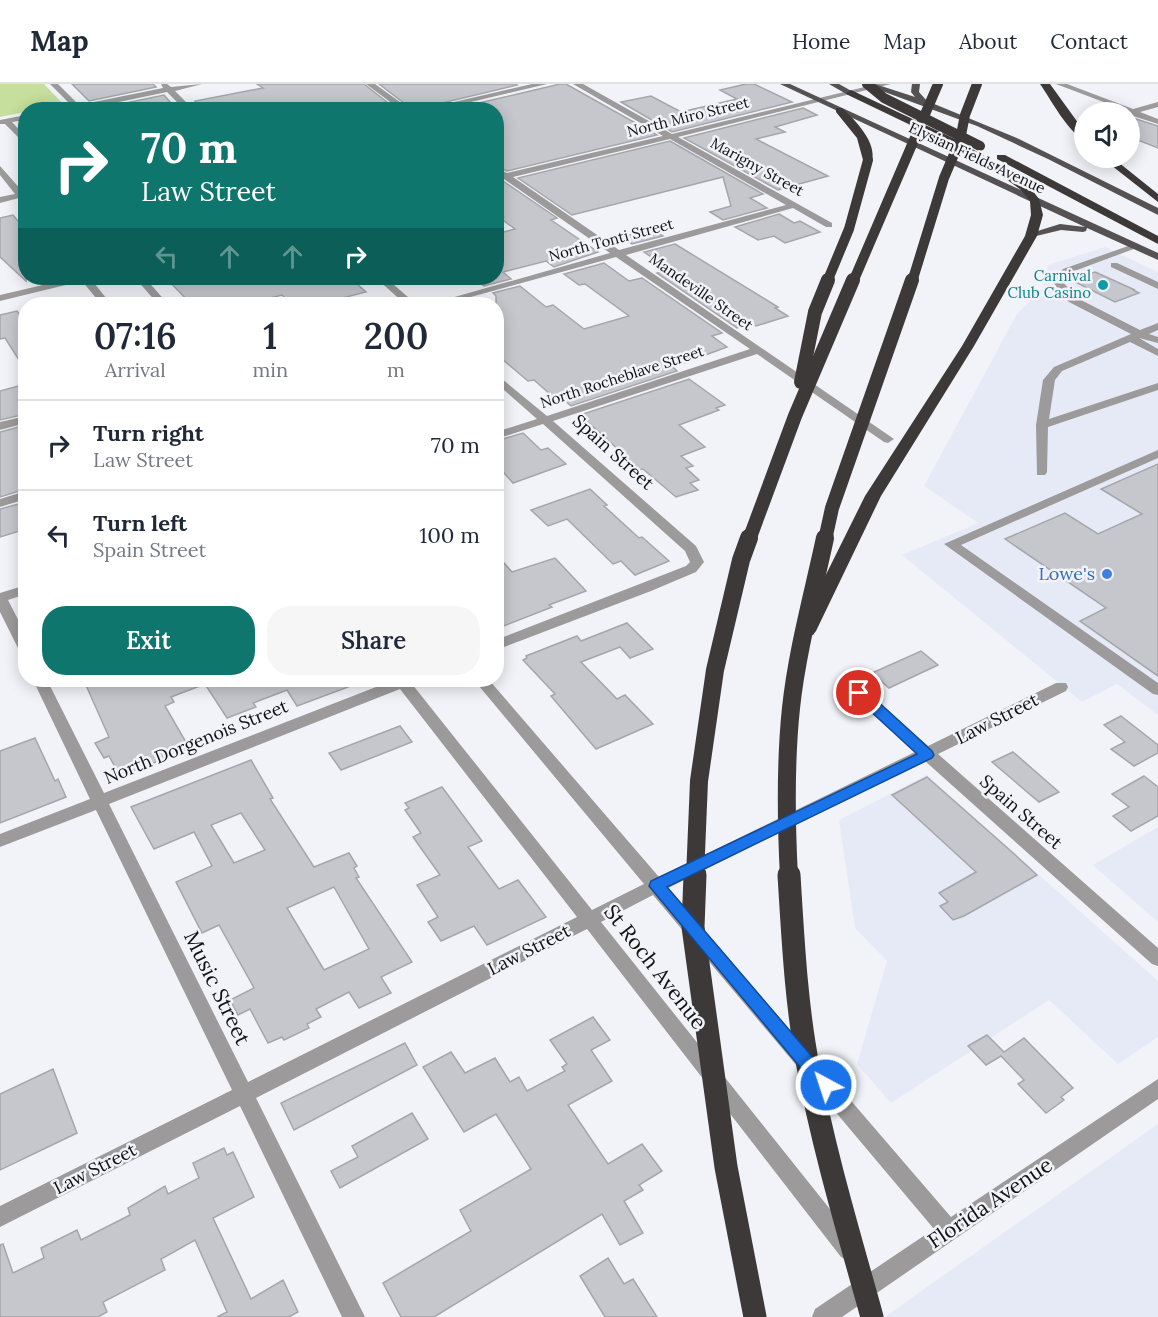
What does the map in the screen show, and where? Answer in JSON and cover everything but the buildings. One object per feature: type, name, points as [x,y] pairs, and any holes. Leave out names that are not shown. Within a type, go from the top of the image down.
[{"type":"highway","points":[[755,1317],[726,1167],[693,927],[699,781],[722,636],[741,560],[795,416],[938,84]]},
{"type":"highway","points":[[872,1317],[827,1152],[808,1064],[794,957],[785,801],[791,708],[802,643],[832,508],[916,270],[944,178],[960,140],[965,115],[977,84]]},
{"type":"highway","points":[[1045,84],[1074,125]]},
{"type":"highway","points":[[872,85],[884,98],[980,146],[1158,241]]},
{"type":"highway","points":[[802,643],[873,496],[968,346],[1031,237],[1038,218],[1036,202],[1022,184],[938,135],[851,93]]},
{"type":"highway","points":[[795,416],[815,312],[849,230],[867,160],[865,141],[839,110]]},
{"type":"highway","points":[[1119,168],[1158,199]]},
{"type":"main road","name":"Elysian Fields Avenue","points":[[784,84],[1158,257]]},
{"type":"main road","points":[[833,84],[851,93]]},
{"type":"main road","points":[[916,84],[915,92],[923,101]]},
{"type":"main road","name":"Elysian Fields Avenue","points":[[872,85],[923,101],[1029,145],[1158,212]]},
{"type":"main road","points":[[1031,237],[1060,227],[1098,231]]},
{"type":"street","points":[[54,84],[72,102]]},
{"type":"street","points":[[99,102],[165,87],[198,84]]},
{"type":"street","points":[[370,84],[396,102]]},
{"type":"street","points":[[461,102],[543,84]]},
{"type":"street","name":"Marigny Street","points":[[577,84],[829,225]]},
{"type":"street","name":"North Miro Street","points":[[504,174],[670,137],[851,93],[872,85],[887,84]]},
{"type":"street","points":[[1060,84],[1106,102]]},
{"type":"street","points":[[165,87],[181,102]]},
{"type":"street","points":[[1140,109],[1158,104]]},
{"type":"street","points":[[1140,115],[1158,122]]},
{"type":"street","points":[[3,121],[18,118]]},
{"type":"street","points":[[3,121],[18,135]]},
{"type":"street","points":[[0,169],[18,190]]},
{"type":"street","name":"Mandeville Street","points":[[504,178],[618,253],[888,439]]},
{"type":"street","points":[[0,200],[18,198]]},
{"type":"street","name":"North Tonti Street","points":[[504,285],[795,205]]},
{"type":"street","points":[[1134,247],[1066,271],[1057,281],[1073,300],[1134,336],[1158,354]]},
{"type":"street","points":[[1114,265],[1158,286]]},
{"type":"street","points":[[0,298],[55,285]]},
{"type":"street","points":[[90,285],[100,297]]},
{"type":"street","points":[[146,285],[157,297]]},
{"type":"street","points":[[389,285],[403,297]]},
{"type":"street","name":"North Tonti Street","points":[[460,297],[503,285]]},
{"type":"street","points":[[1041,472],[1042,425],[1049,380],[1058,369],[1158,326]]},
{"type":"street","points":[[1134,336],[1158,340]]},
{"type":"street","name":"North Rocheblave Street","points":[[504,433],[758,350]]},
{"type":"street","name":"Spain Street","points":[[504,384],[691,549],[697,562],[691,569],[655,585],[504,642]]},
{"type":"street","points":[[1042,425],[1158,386]]},
{"type":"street","points":[[0,426],[18,421]]},
{"type":"street","points":[[1158,454],[951,544],[1158,690]]},
{"type":"street","points":[[0,503],[18,497]]},
{"type":"street","points":[[18,592],[0,598],[18,634]]},
{"type":"street","name":"Music Street","points":[[43,687],[354,1317]]},
{"type":"street","name":"North Dorgenois Street","points":[[0,841],[385,687]]},
{"type":"street","name":"St Roch Avenue","points":[[408,687],[874,1282]]},
{"type":"street","points":[[487,687],[949,1231]]},
{"type":"street","name":"Law Street","points":[[0,1217],[656,886],[927,755],[1060,687]]},
{"type":"street","name":"Spain Street","points":[[859,693],[1158,959]]},
{"type":"street","name":"Florida Avenue","points":[[823,1317],[1158,1088]]},
{"type":"shaded area","points":[[1105,247],[1158,272],[1158,715],[1117,684],[1082,702],[902,555],[978,523],[924,486],[1017,314],[1044,287],[1048,265]]},
{"type":"shaded area","points":[[927,775],[1158,981],[1158,1037],[1118,1064],[1049,1000],[891,1103],[857,1064],[887,961],[855,928],[839,820]]},
{"type":"shaded area","points":[[1158,827],[1158,922],[1093,865]]},
{"type":"shaded area","points":[[1158,1124],[1158,1317],[885,1317],[917,1294]]},
{"type":"green space","points":[[0,84],[44,84],[61,102],[18,102],[18,113],[0,117]]},
{"type":"place","name":"Carnival Club Casino","points":[[1103,285]]},
{"type":"place","name":"Lowe's","points":[[1107,574]]},
{"type":"route","points":[[826,1085],[656,886],[927,755],[859,693]]}]
